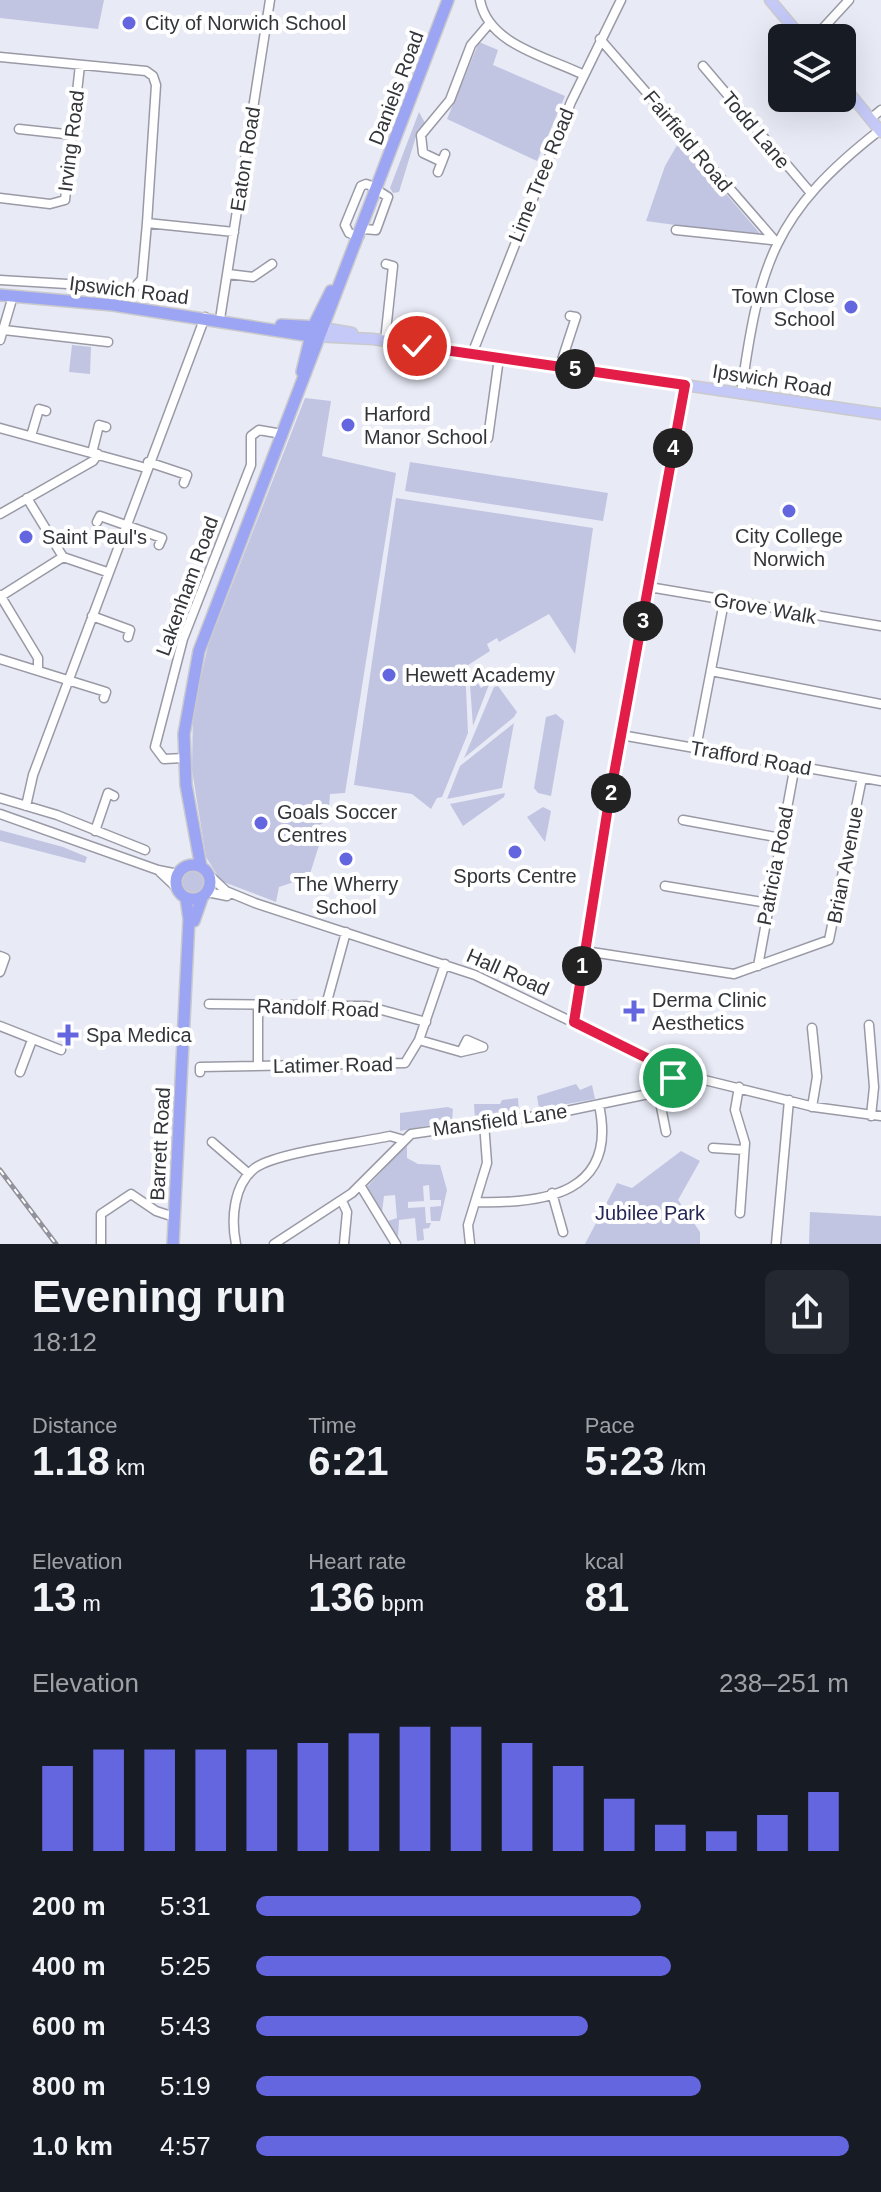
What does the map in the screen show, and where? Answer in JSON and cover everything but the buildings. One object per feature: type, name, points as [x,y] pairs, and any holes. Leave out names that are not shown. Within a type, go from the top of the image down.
[{"type":"highway","name":"Daniels Road","points":[[317,332],[360,233],[448,0]]},
{"type":"highway","name":"Ipswich Road","points":[[0,295],[317,332]]},
{"type":"highway","name":"Lakenham Road","points":[[205,871],[193,827],[184,758],[184,722],[199,651],[299,392],[317,332]]},
{"type":"highway","name":"Lakenham Road","points":[[181,871],[191,852],[193,827]]},
{"type":"highway","points":[[186,898],[177,888],[181,871],[205,871],[204,895]]},
{"type":"highway","name":"Hall Road","points":[[186,898],[204,895]]},
{"type":"highway","name":"Barrett Road","points":[[173,1244],[195,911],[204,895]]},
{"type":"highway","name":"Barrett Road","points":[[184,1046],[189,910],[186,898]]},
{"type":"main road","points":[[770,0],[790,24]]},
{"type":"main road","points":[[856,102],[880,131]]},
{"type":"main road","name":"Ipswich Road","points":[[317,332],[881,414]]},
{"type":"street","name":"Eaton Road","points":[[220,319],[270,0]]},
{"type":"street","points":[[480,0],[489,24],[505,38],[584,75]]},
{"type":"street","points":[[827,24],[849,0]]},
{"type":"street","name":"Lime Tree Road","points":[[472,354],[521,223],[616,2]]},
{"type":"street","points":[[442,163],[423,153],[421,135],[450,100],[471,45],[489,24]]},
{"type":"street","name":"Fairfield Road","points":[[600,39],[774,242]]},
{"type":"street","points":[[0,57],[146,71],[153,76],[156,85],[147,223],[234,232]]},
{"type":"street","name":"Irving Road","points":[[0,198],[50,204],[65,200],[80,65]]},
{"type":"street","name":"Todd Lane","points":[[703,66],[810,192]]},
{"type":"street","points":[[870,119],[881,110]]},
{"type":"street","points":[[19,129],[74,135]]},
{"type":"street","points":[[741,394],[763,274],[774,242],[810,192],[880,131]]},
{"type":"street","name":"Ipswich Road","points":[[0,280],[134,288],[141,281],[147,223]]},
{"type":"street","points":[[676,230],[774,242]]},
{"type":"street","points":[[228,274],[253,277],[272,264]]},
{"type":"street","points":[[385,341],[393,266],[386,264]]},
{"type":"street","points":[[0,340],[4,330],[4,314],[13,296]]},
{"type":"street","points":[[26,806],[33,775],[107,572],[205,317]]},
{"type":"street","points":[[560,366],[577,317]]},
{"type":"street","points":[[4,330],[105,340]]},
{"type":"street","points":[[488,438],[499,358]]},
{"type":"street","points":[[574,1022],[621,735],[685,385]]},
{"type":"street","points":[[31,436],[38,409]]},
{"type":"street","points":[[0,514],[93,461],[99,425]]},
{"type":"street","points":[[0,428],[186,476]]},
{"type":"street","name":"Lakenham Road","points":[[184,758],[164,759],[155,747],[183,639],[251,465],[251,436],[259,430],[282,434]]},
{"type":"street","points":[[27,498],[63,557],[107,572]]},
{"type":"street","points":[[100,515],[162,539]]},
{"type":"street","points":[[38,669],[38,658],[0,595],[63,557]]},
{"type":"street","name":"Grove Walk","points":[[649,587],[881,626]]},
{"type":"street","points":[[696,748],[724,602]]},
{"type":"street","points":[[92,616],[130,630]]},
{"type":"street","points":[[0,659],[106,692]]},
{"type":"street","points":[[711,671],[881,704]]},
{"type":"street","name":"Trafford Road","points":[[621,735],[881,781]]},
{"type":"street","name":"Patricia Road","points":[[758,966],[795,765]]},
{"type":"street","name":"Brian Avenue","points":[[585,951],[734,974],[829,940],[862,778]]},
{"type":"street","points":[[95,831],[107,793]]},
{"type":"street","points":[[0,798],[145,850]]},
{"type":"street","points":[[0,817],[158,870],[181,871]]},
{"type":"street","points":[[683,820],[781,838]]},
{"type":"street","points":[[158,870],[177,888]]},
{"type":"street","name":"Hall Road","points":[[205,871],[221,889],[255,903],[445,964],[625,1045],[675,1072],[812,1107],[881,1116]]},
{"type":"street","points":[[665,886],[768,903]]},
{"type":"street","name":"Hall Road","points":[[204,895],[255,903]]},
{"type":"street","points":[[326,1005],[346,932]]},
{"type":"street","points":[[0,956],[5,958],[0,972]]},
{"type":"street","name":"Latimer Road","points":[[200,1067],[398,1065],[409,1060],[419,1040],[445,964]]},
{"type":"street","name":"Randolf Road","points":[[209,1004],[367,1006],[426,1022]]},
{"type":"street","points":[[258,1005],[258,1066]]},
{"type":"street","points":[[869,1025],[874,1087],[871,1116]]},
{"type":"street","points":[[0,1026],[32,1040],[56,1046]]},
{"type":"street","points":[[812,1028],[817,1077],[812,1107]]},
{"type":"street","points":[[20,1072],[32,1040]]},
{"type":"street","points":[[419,1040],[461,1052]]},
{"type":"street","points":[[666,1132],[662,1090],[675,1072]]},
{"type":"street","name":"Mansfield Lane","points":[[277,1243],[342,1201],[416,1132],[599,1105],[662,1090],[691,1087]]},
{"type":"street","points":[[739,1087],[735,1110],[744,1132],[740,1213]]},
{"type":"street","points":[[776,1244],[789,1100]]},
{"type":"street","points":[[476,1202],[552,1193],[568,1189],[588,1175],[600,1156],[603,1129],[599,1105]]},
{"type":"street","points":[[470,1244],[468,1225],[487,1163],[484,1123]]},
{"type":"street","points":[[236,1244],[233,1222],[236,1199],[249,1174],[265,1163],[390,1136],[404,1140]]},
{"type":"street","points":[[212,1142],[249,1174]]},
{"type":"street","points":[[720,1147],[744,1150]]},
{"type":"street","points":[[360,1185],[396,1244]]},
{"type":"street","points":[[552,1193],[563,1232]]},
{"type":"street","points":[[101,1244],[101,1214],[131,1194],[156,1211],[174,1217]]},
{"type":"street","points":[[342,1201],[347,1212],[344,1244]]},
{"type":"street","points":[[729,1203],[740,1202]]},
{"type":"green space","points":[[0,0],[104,0],[98,29],[0,18]]},
{"type":"green space","points":[[479,42],[498,50],[493,65],[565,96],[537,161],[447,119]]},
{"type":"green space","points":[[419,112],[425,123],[418,130],[399,192],[393,193],[390,188]]},
{"type":"green space","points":[[680,140],[763,237],[646,221],[665,166]]},
{"type":"green space","points":[[72,345],[91,347],[90,374],[69,372]]},
{"type":"green space","points":[[305,398],[331,401],[322,456],[396,473],[345,793],[330,794],[328,821],[312,828],[321,839],[309,877],[279,887],[276,902],[221,881],[206,857],[192,770],[193,712],[208,646]]},
{"type":"green space","points":[[410,462],[608,493],[603,521],[405,491]]},
{"type":"green space","points":[[396,498],[593,528],[575,654],[549,614],[499,642],[497,638],[487,644],[490,651],[465,667],[468,733],[442,797],[437,798],[431,809],[412,794],[354,785]]},
{"type":"green space","points":[[469,671],[481,688],[490,682],[473,726]]},
{"type":"green space","points":[[498,686],[517,712],[464,758],[494,687]]},
{"type":"green space","points":[[556,714],[564,721],[551,796],[538,793],[534,788],[546,717]]},
{"type":"green space","points":[[514,723],[502,788],[447,799],[460,766]]},
{"type":"green space","points":[[505,793],[504,797],[463,826],[450,804]]},
{"type":"green space","points":[[543,807],[551,811],[545,842],[527,817]]},
{"type":"green space","points":[[0,830],[63,847],[92,859],[87,857],[85,863],[0,841]]},
{"type":"green space","points":[[193,870],[202,874],[206,883],[202,892],[193,896],[184,892],[180,883],[184,874]]},
{"type":"green space","points":[[576,1084],[580,1090],[592,1085],[595,1099],[539,1109],[537,1096]]},
{"type":"green space","points":[[518,1098],[519,1113],[475,1119],[474,1104],[500,1104],[502,1100]]},
{"type":"green space","points":[[453,1109],[452,1121],[400,1131],[400,1113]]},
{"type":"green space","points":[[407,1144],[407,1158],[418,1164],[440,1165],[447,1190],[440,1221],[431,1221],[430,1207],[441,1206],[441,1200],[430,1200],[429,1185],[423,1186],[424,1201],[408,1202],[408,1208],[425,1207],[426,1223],[431,1223],[429,1228],[423,1229],[424,1240],[417,1241],[415,1218],[399,1220],[398,1238],[388,1221],[397,1218],[395,1195],[384,1196],[382,1212],[367,1187]]},
{"type":"green space","name":"Jubilee Park","points":[[681,1151],[700,1161],[678,1200],[700,1232],[700,1244],[585,1244],[617,1183],[632,1188]]},
{"type":"green space","points":[[810,1212],[881,1216],[881,1244],[809,1244]]},
{"type":"railway","points":[[0,1170],[56,1244]]},
{"type":"place","name":"City of Norwich School","points":[[129,23]]},
{"type":"place","name":"Town Close School","points":[[851,307]]},
{"type":"place","name":"Harford Manor School","points":[[348,425]]},
{"type":"place","name":"City College Norwich","points":[[789,511]]},
{"type":"place","name":"Saint Paul's","points":[[26,537]]},
{"type":"place","name":"Hewett Academy","points":[[389,675]]},
{"type":"place","name":"Goals Soccer Centres","points":[[261,823]]},
{"type":"place","name":"Sports Centre","points":[[515,852]]},
{"type":"place","name":"The Wherry School","points":[[346,859]]},
{"type":"place","name":"Derma Clinic Aesthetics","points":[[634,1011]]},
{"type":"place","name":"Spa Medica","points":[[68,1035]]},
{"type":"route","points":[[417,346],[685,385],[608,807],[574,1022],[675,1072],[673,1078]]}]
